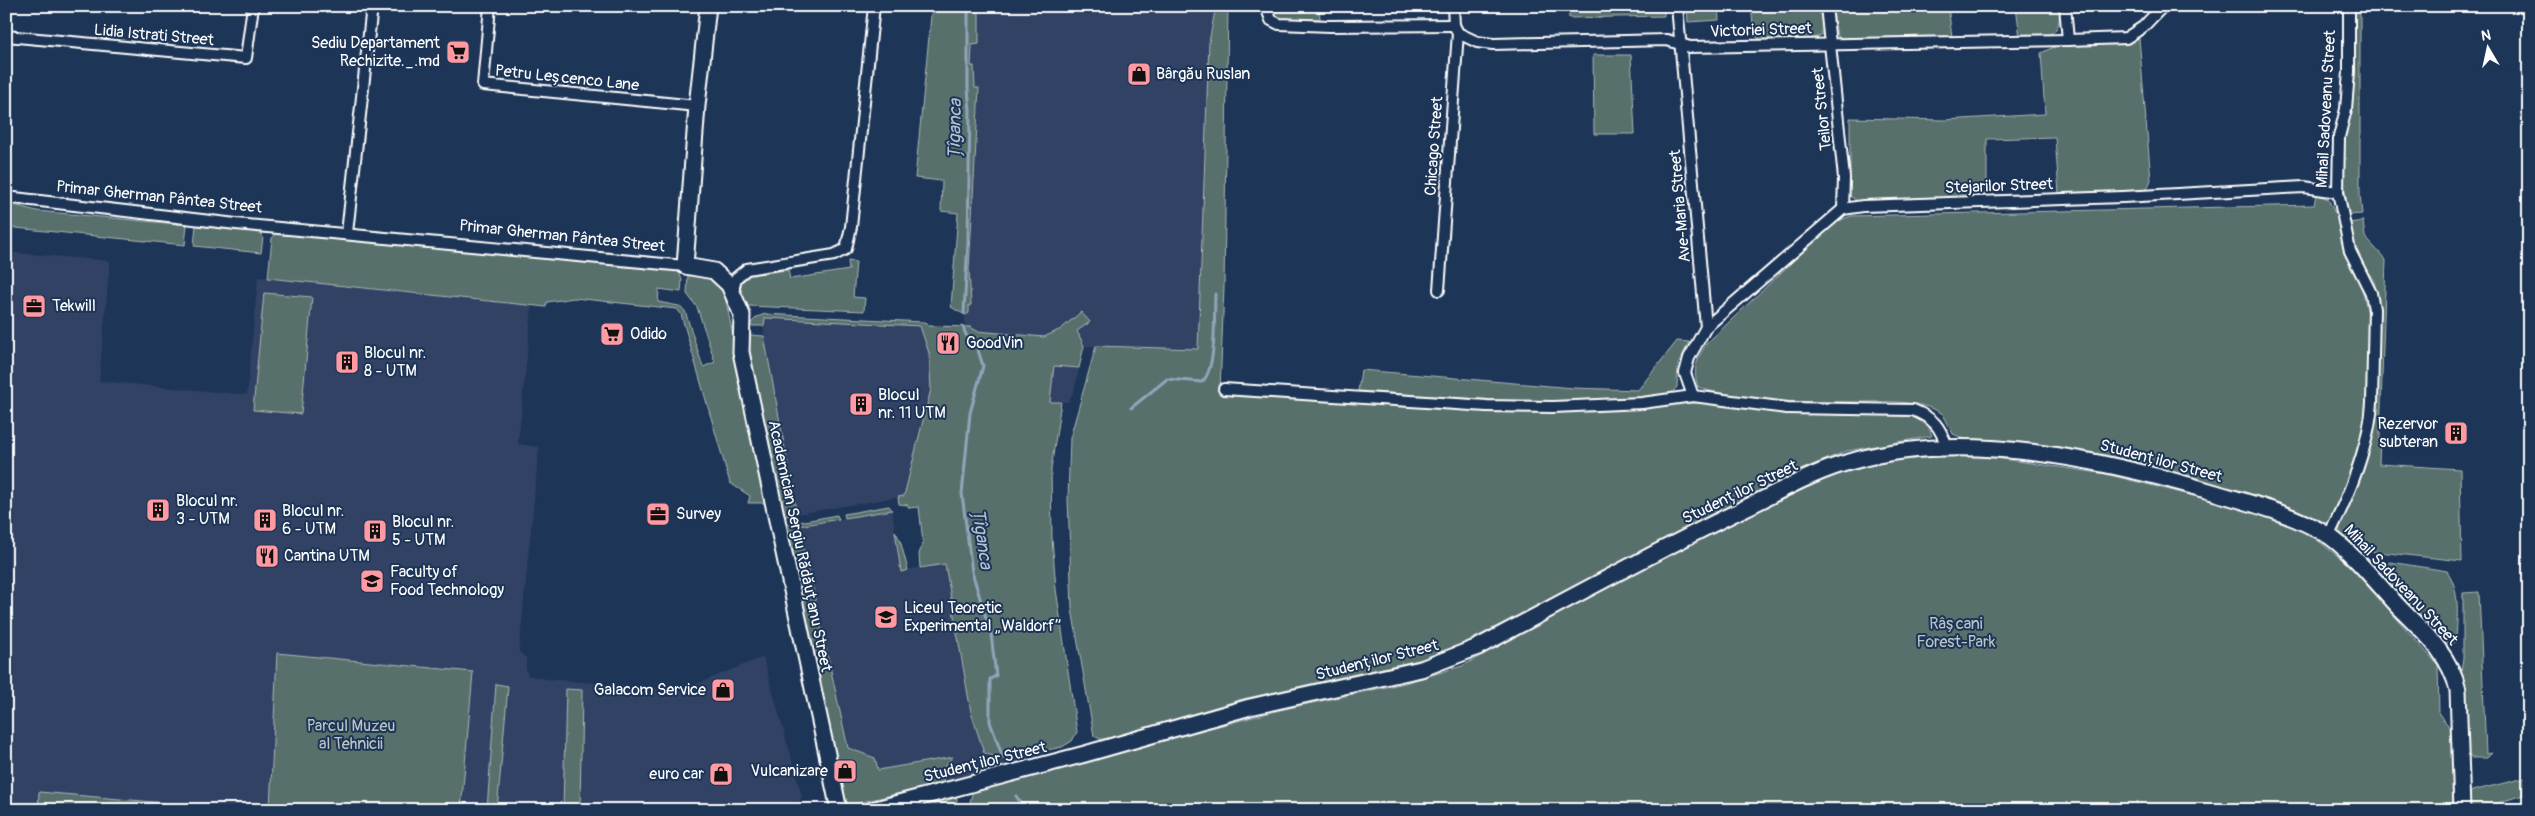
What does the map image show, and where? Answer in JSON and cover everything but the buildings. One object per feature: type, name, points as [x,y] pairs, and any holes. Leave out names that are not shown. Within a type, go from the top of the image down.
[{"type":"main road","points":[[685,266],[697,106],[708,6]]},
{"type":"main road","name":"Primar Gherman Pântea Street","points":[[685,266],[714,271],[722,276],[733,291]]},
{"type":"main road","name":"Academician Sergiu Rădăuțanu Street","points":[[733,291],[742,314],[740,352],[839,810]]},
{"type":"main road","name":"Studenților Street","points":[[872,810],[1085,754],[1250,707],[1394,676],[1441,663],[1478,647],[1710,525],[1811,477],[1851,461],[1886,453],[1915,448],[1948,448],[2083,459],[2148,474],[2253,504],[2305,523],[2329,535]]},
{"type":"main road","name":"Mihail Sadoveanu Street","points":[[2329,535],[2436,645],[2452,672],[2458,690],[2462,810]]},
{"type":"street","name":"Lidia Istrati Street","points":[[6,36],[246,58],[253,6]]},
{"type":"street","points":[[347,233],[372,6]]},
{"type":"street","name":"Petru Leșcenco Lane","points":[[490,6],[483,84],[697,106]]},
{"type":"street","points":[[733,291],[736,278],[747,269],[834,255],[846,249],[851,227],[874,6]]},
{"type":"street","name":"Victoriei Street","points":[[1266,6],[1271,20],[1279,24],[1456,29],[1477,42],[1493,44],[1667,40],[1690,47],[2126,38],[2143,27],[2164,6]]},
{"type":"street","name":"Chicago Street","points":[[1440,290],[1456,29],[1453,6]]},
{"type":"street","name":"Ave-Maria Street","points":[[1677,6],[1706,327]]},
{"type":"street","name":"Teilor Street","points":[[1826,6],[1844,178],[1843,209]]},
{"type":"street","points":[[2065,6],[2068,40]]},
{"type":"street","name":"Mihail Sadoveanu Street","points":[[2329,535],[2360,458],[2371,419],[2372,403],[2374,309],[2371,293],[2350,252],[2338,192],[2339,137],[2346,109],[2349,72],[2349,6]]},
{"type":"street","name":"Stejarilor Street","points":[[1843,209],[1863,206],[2123,197],[2304,187],[2338,192]]},
{"type":"street","name":"Primar Gherman Pântea Street","points":[[6,197],[227,223],[685,266]]},
{"type":"street","points":[[1693,396],[1685,373],[1689,358],[1706,327],[1843,209]]},
{"type":"street","points":[[1224,389],[1553,408],[1642,403],[1693,396],[1787,408],[1913,410],[1928,416],[1939,427],[1948,448]]},
{"type":"shaded area","points":[[979,6],[1216,6],[1209,42],[1198,350],[1084,346],[1077,331],[1081,312],[1061,329],[1044,337],[977,331],[965,326],[965,315],[969,305],[971,305],[969,270],[979,89],[975,88],[974,67],[971,66],[972,44],[979,44]]},
{"type":"shaded area","points":[[6,252],[110,261],[99,381],[247,395],[258,277],[532,306],[518,444],[539,447],[519,652],[526,658],[528,675],[545,679],[657,688],[662,698],[763,657],[802,796],[797,808],[792,810],[6,810]]},
{"type":"shaded area","points":[[764,318],[960,326],[924,419],[904,496],[797,514],[764,336]]},
{"type":"shaded area","points":[[1054,365],[1079,368],[1074,391],[1068,402],[1050,402]]},
{"type":"shaded area","name":"Liceul Teoretic Experimental „Waldorf”","points":[[892,510],[901,571],[945,563],[971,712],[984,753],[1003,759],[1028,753],[1030,760],[944,783],[941,770],[952,757],[877,770],[875,758],[848,748],[799,526]]},
{"type":"green space","points":[[932,6],[979,6],[979,44],[972,45],[971,66],[974,66],[975,88],[979,88],[969,270],[971,305],[969,305],[969,313],[965,315],[951,307],[958,213],[941,211],[942,181],[915,178]]},
{"type":"green space","points":[[1216,6],[1228,6],[1224,287],[1220,391],[1542,410],[1696,403],[1909,415],[1928,425],[1932,436],[1847,451],[1800,470],[1455,648],[1432,657],[1239,700],[1110,739],[1100,739],[1094,736],[1072,609],[1068,499],[1070,438],[1096,346],[1198,349],[1209,42]]},
{"type":"green space","points":[[1271,6],[1319,6],[1320,19],[1282,19],[1273,15]]},
{"type":"green space","points":[[1568,6],[1664,6],[1664,16],[1569,18]]},
{"type":"green space","points":[[1687,6],[1718,6],[1719,20],[1688,22]]},
{"type":"green space","points":[[1751,6],[1823,6],[1825,31],[1821,35],[1805,40],[1759,39],[1754,34]]},
{"type":"green space","points":[[1832,6],[1948,6],[1952,37],[1842,38],[1837,36]]},
{"type":"green space","points":[[2016,6],[2059,6],[2060,17],[2055,30],[2045,36],[2020,38]]},
{"type":"green space","points":[[2354,6],[2360,6],[2360,195],[2362,214],[2348,215],[2342,164],[2343,136],[2353,83]]},
{"type":"green space","points":[[2139,38],[2151,180],[2146,192],[2059,194],[2055,137],[1987,139],[1987,197],[1857,201],[1850,196],[1850,118],[1945,120],[2045,114],[2041,53],[2054,47]]},
{"type":"green space","points":[[1593,55],[1631,55],[1635,134],[1594,134]]},
{"type":"green space","points":[[2316,194],[2328,199],[2337,217],[2346,253],[2362,287],[2370,324],[2367,402],[2360,445],[2335,515],[2327,525],[2319,524],[2279,504],[2146,465],[2097,454],[2051,447],[1969,441],[1953,434],[1943,414],[1923,406],[1890,402],[1797,402],[1736,397],[1698,387],[1696,381],[1696,365],[1706,344],[1833,223],[1851,216],[2314,205]]},
{"type":"green space","points":[[6,203],[37,211],[187,225],[185,245],[6,227]]},
{"type":"green space","points":[[2363,221],[2365,237],[2386,260],[2379,464],[2460,469],[2462,561],[2350,549],[2343,540],[2339,527],[2370,445],[2376,420],[2379,310],[2374,281],[2359,257],[2353,242],[2349,223]]},
{"type":"green space","points":[[196,225],[260,231],[263,237],[261,253],[194,246]]},
{"type":"green space","points":[[276,234],[678,270],[682,280],[681,292],[659,289],[658,302],[679,306],[685,311],[703,367],[715,362],[697,307],[687,294],[688,273],[713,280],[724,291],[767,503],[748,503],[750,496],[730,483],[681,314],[677,309],[574,298],[547,302],[546,307],[268,278],[272,238]]},
{"type":"green space","points":[[848,261],[856,262],[853,297],[865,298],[864,311],[748,306],[738,290],[744,275],[788,270],[790,279],[849,270]]},
{"type":"green space","points":[[264,293],[312,297],[301,414],[253,410]]},
{"type":"green space","points":[[1081,312],[1090,322],[1077,331],[1084,346],[1079,368],[1054,366],[1050,402],[1061,402],[1051,469],[1052,538],[1056,589],[1077,732],[1072,741],[1062,747],[1003,759],[984,753],[971,712],[945,564],[920,568],[919,554],[923,543],[919,507],[909,508],[908,505],[899,504],[898,497],[904,496],[931,389],[929,353],[920,326],[765,318],[764,326],[748,326],[757,317],[765,314],[924,322],[928,326],[970,327],[977,331],[1044,337],[1061,329]]},
{"type":"green space","points":[[750,335],[764,336],[797,514],[781,517],[743,341]]},
{"type":"green space","points":[[1677,341],[1689,342],[1678,365],[1677,387],[1672,393],[1651,398],[1526,402],[1358,391],[1361,370],[1573,388],[1638,390]]},
{"type":"green space","name":"Râșcani Forest-Park","points":[[1944,456],[1989,457],[2106,474],[2250,510],[2306,531],[2349,565],[2438,665],[2439,714],[2453,731],[2453,810],[968,810],[973,790],[1280,710],[1405,683],[1462,666],[1587,597],[1812,484],[1848,470],[1885,461]]},
{"type":"green space","points":[[889,506],[892,510],[845,518],[844,514]]},
{"type":"green space","points":[[837,515],[839,519],[799,526],[848,748],[875,758],[878,770],[953,757],[941,770],[944,783],[853,804],[847,803],[844,797],[786,528],[789,524]]},
{"type":"green space","points":[[895,531],[900,540],[908,570],[901,572]]},
{"type":"green space","points":[[2390,562],[2447,571],[2454,587],[2457,605],[2456,641],[2450,646],[2445,646],[2384,581],[2382,566]]},
{"type":"green space","points":[[2479,592],[2486,754],[2492,753],[2487,758],[2471,758],[2465,751],[2460,676],[2463,658],[2463,593]]},
{"type":"green space","name":"Parcul Muzeu al Tehnicii","points":[[277,653],[473,672],[461,810],[270,809]]},
{"type":"green space","points":[[496,684],[508,686],[497,810],[487,810]]},
{"type":"green space","points":[[566,689],[582,690],[580,810],[563,810]]},
{"type":"green space","points":[[2529,777],[2529,793],[2476,810],[2468,803],[2467,797],[2472,791]]},
{"type":"green space","points":[[39,792],[200,806],[200,810],[38,810]]},
{"type":"green space","points":[[956,798],[956,810],[915,810]]},
{"type":"waterway","name":"Țîganca","points":[[964,313],[968,242],[970,110],[968,89],[968,6]]},
{"type":"waterway","points":[[1131,408],[1167,379],[1202,382],[1207,375],[1212,354],[1215,294]]},
{"type":"waterway","name":"Țîganca","points":[[963,327],[966,335],[976,344],[983,366],[970,413],[962,494],[972,572],[991,634],[996,676],[990,679],[990,722],[1002,755]]},
{"type":"waterway","name":"Țîganca","points":[[1016,796],[1026,810]]},
{"type":"place","name":"Sediu Departament Rechizite._.md","points":[[458,52]]},
{"type":"place","name":"Bârgău Ruslan","points":[[1139,74]]},
{"type":"place","name":"Tekwill","points":[[34,306]]},
{"type":"place","name":"Odido","points":[[612,334]]},
{"type":"place","name":"GoodVin","points":[[948,343]]},
{"type":"place","name":"Blocul nr. 8 - UTM","points":[[347,362]]},
{"type":"place","name":"Blocul nr. 11 UTM","points":[[861,404]]},
{"type":"place","name":"Rezervor subteran","points":[[2456,433]]},
{"type":"place","name":"Blocul nr. 3 - UTM","points":[[158,510]]},
{"type":"place","name":"Survey","points":[[658,514]]},
{"type":"place","name":"Blocul nr. 6 - UTM","points":[[265,520]]},
{"type":"place","name":"Blocul nr. 5 - UTM","points":[[375,531]]},
{"type":"place","name":"Cantina UTM","points":[[267,556]]},
{"type":"place","name":"Faculty of Food Technology","points":[[372,581]]},
{"type":"place","name":"Liceul Teoretic Experimental „Waldorf”","points":[[886,617]]},
{"type":"place","name":"Galacom Service","points":[[723,690]]},
{"type":"place","name":"Vulcanizare","points":[[845,771]]},
{"type":"place","name":"euro car","points":[[721,774]]}]
